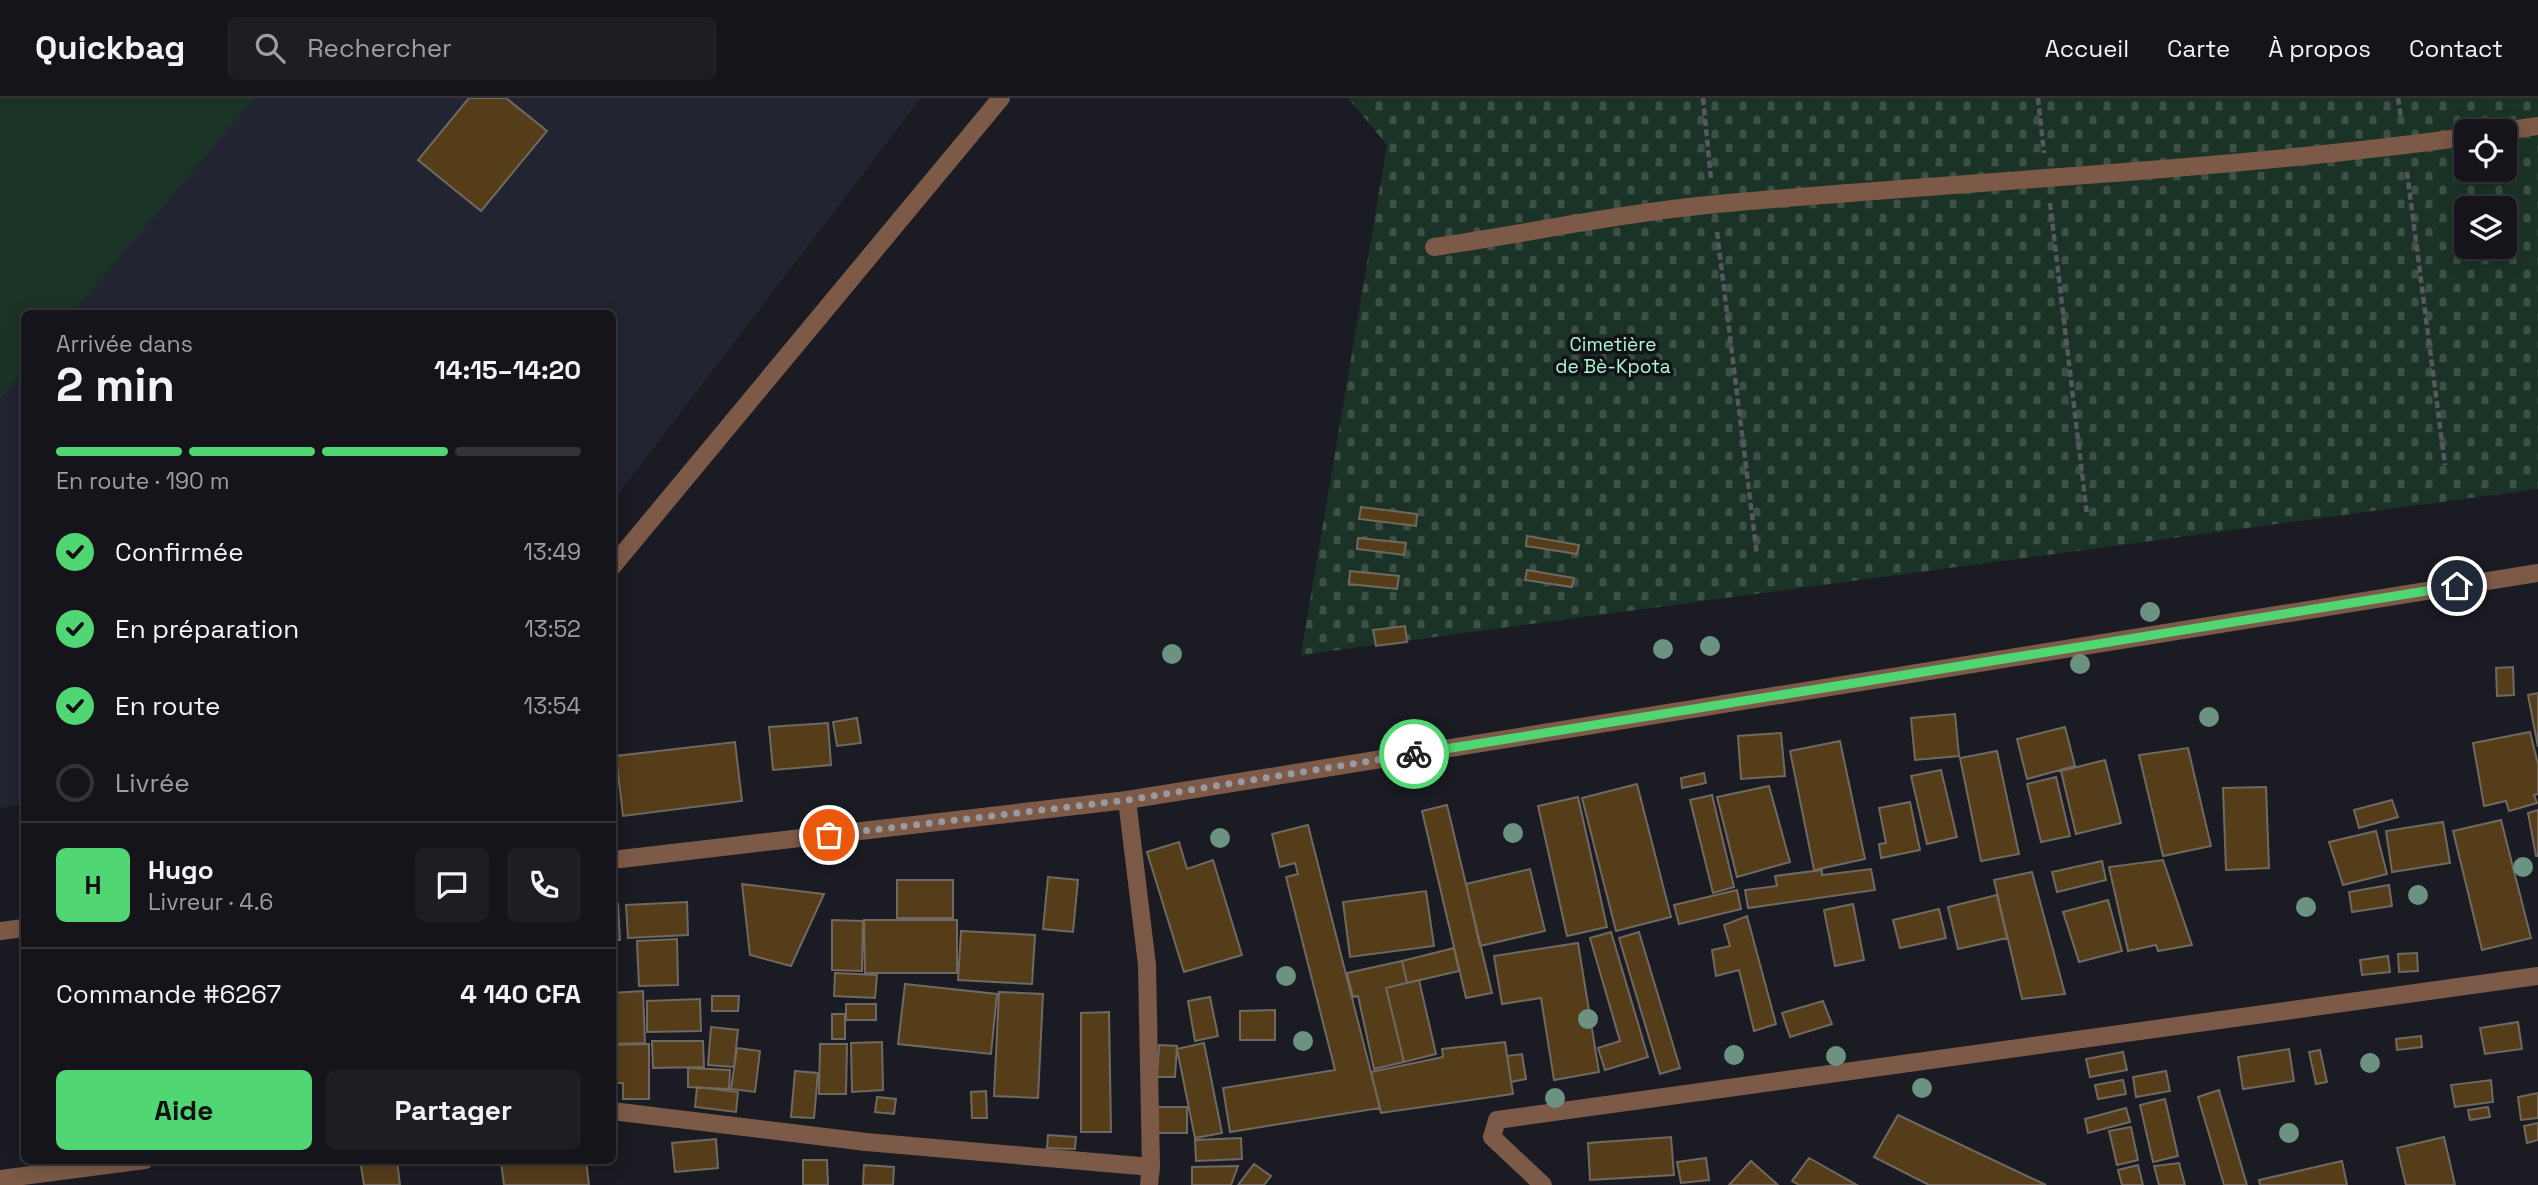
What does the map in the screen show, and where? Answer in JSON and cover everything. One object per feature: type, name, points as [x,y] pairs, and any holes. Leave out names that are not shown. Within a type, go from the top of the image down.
[{"type":"street","points":[[616,562],[1000,98]]},
{"type":"street","points":[[2517,129],[2538,127]]},
{"type":"street","points":[[1434,247],[1714,204],[2047,178],[2404,145],[2454,138]]},
{"type":"street","points":[[616,860],[1128,800],[2538,573]]},
{"type":"street","points":[[616,1111],[1150,1176],[1147,965],[1128,800]]},
{"type":"street","points":[[0,931],[21,928]]},
{"type":"street","points":[[1543,1185],[1492,1137],[1497,1120],[2538,976]]},
{"type":"street","points":[[0,1179],[114,1164]]},
{"type":"path","points":[[1703,98],[1757,555]]},
{"type":"path","points":[[2038,98],[2087,515]]},
{"type":"path","points":[[2398,98],[2445,466]]},
{"type":"shaded area","points":[[0,98],[921,98],[616,497],[616,310],[21,310],[21,804],[0,808]]},
{"type":"green space","points":[[0,98],[255,98],[75,310],[21,310],[21,374],[0,399]]},
{"type":"green space","name":"Cimetière de Bè-Kpota","points":[[1348,98],[2538,98],[2538,489],[1301,655],[1387,145]]},
{"type":"building","points":[[469,98],[506,98],[547,131],[481,211],[418,160]]},
{"type":"building","points":[[1361,507],[1417,514],[1416,526],[1359,519]]},
{"type":"building","points":[[1527,536],[1579,545],[1577,554],[1526,546]]},
{"type":"building","points":[[1358,538],[1406,543],[1404,555],[1357,549]]},
{"type":"building","points":[[1527,570],[1574,578],[1572,587],[1525,580]]},
{"type":"building","points":[[1350,571],[1399,576],[1397,589],[1349,584]]},
{"type":"building","points":[[1405,626],[1407,642],[1376,646],[1373,630]]},
{"type":"building","points":[[2513,667],[2514,695],[2497,696],[2496,668]]},
{"type":"building","points":[[2538,693],[2538,747],[2528,695]]},
{"type":"building","points":[[1955,714],[1959,756],[1915,760],[1911,718]]},
{"type":"building","points":[[857,718],[861,743],[837,746],[833,722]]},
{"type":"building","points":[[828,723],[831,765],[773,770],[769,727]]},
{"type":"building","points":[[2065,727],[2075,766],[2027,779],[2017,739]]},
{"type":"building","points":[[2530,732],[2538,764],[2538,794],[2534,795],[2537,803],[2509,811],[2506,801],[2484,806],[2473,743]]},
{"type":"building","points":[[1781,733],[1785,776],[1741,779],[1738,736]]},
{"type":"building","points":[[1840,741],[1865,859],[1814,870],[1790,751]]},
{"type":"building","points":[[735,742],[742,801],[623,816],[616,756]]},
{"type":"building","points":[[2188,748],[2211,846],[2163,856],[2139,755]]},
{"type":"building","points":[[1997,751],[2019,854],[1981,861],[1960,758]]},
{"type":"building","points":[[2105,760],[2121,823],[2076,834],[2061,771]]},
{"type":"building","points":[[1941,770],[1957,837],[1927,844],[1911,776]]},
{"type":"building","points":[[1704,773],[1706,783],[1682,788],[1681,778]]},
{"type":"building","points":[[2056,777],[2070,836],[2041,842],[2027,784]]},
{"type":"building","points":[[1637,784],[1671,917],[1616,931],[1582,798]]},
{"type":"building","points":[[1769,786],[1790,862],[1737,877],[1717,797]]},
{"type":"building","points":[[2266,787],[2269,868],[2226,870],[2223,788]]},
{"type":"building","points":[[1712,795],[1734,887],[1713,893],[1690,800]]},
{"type":"building","points":[[1578,797],[1607,927],[1567,936],[1538,806]]},
{"type":"building","points":[[2392,800],[2398,817],[2359,828],[2354,810]]},
{"type":"building","points":[[1910,802],[1920,850],[1881,858],[1879,844],[1886,843],[1879,808]]},
{"type":"building","points":[[1447,805],[1492,993],[1466,998],[1422,811]]},
{"type":"building","points":[[2538,810],[2538,856],[2536,856],[2528,813]]},
{"type":"building","points":[[2501,820],[2531,938],[2482,950],[2453,831]]},
{"type":"building","points":[[2443,822],[2450,863],[2392,872],[2386,831]]},
{"type":"building","points":[[1308,825],[1380,1108],[1230,1132],[1223,1088],[1335,1070],[1286,877],[1298,874],[1295,863],[1280,867],[1272,834]]},
{"type":"building","points":[[2376,831],[2387,874],[2343,885],[2329,842]]},
{"type":"building","points":[[1179,842],[1187,869],[1213,860],[1242,955],[1184,972],[1147,852]]},
{"type":"building","points":[[2163,860],[2192,945],[2158,951],[2156,945],[2128,951],[2109,867]]},
{"type":"building","points":[[2102,861],[2106,880],[2057,892],[2052,872]]},
{"type":"building","points":[[1530,869],[1545,931],[1480,946],[1466,884]]},
{"type":"building","points":[[1871,869],[1875,890],[1748,908],[1745,890],[1777,886],[1775,876],[1822,870],[1822,875]]},
{"type":"building","points":[[2032,872],[2065,994],[2022,999],[1994,880]]},
{"type":"building","points":[[1048,877],[1078,880],[1073,932],[1043,929]]},
{"type":"building","points":[[897,880],[953,880],[953,918],[897,918]]},
{"type":"building","points":[[742,884],[824,894],[791,966],[750,955]]},
{"type":"building","points":[[2389,885],[2392,906],[2352,912],[2349,892]]},
{"type":"building","points":[[1737,890],[1741,909],[1679,924],[1674,905]]},
{"type":"building","points":[[1426,891],[1434,946],[1350,957],[1343,902]]},
{"type":"building","points":[[1997,895],[2007,938],[1958,949],[1948,907]]},
{"type":"building","points":[[2108,900],[2122,951],[2079,962],[2063,912]]},
{"type":"building","points":[[687,902],[688,935],[628,938],[626,905]]},
{"type":"building","points":[[616,904],[618,904],[620,940],[616,940]]},
{"type":"building","points":[[1853,904],[1864,960],[1835,966],[1824,910]]},
{"type":"building","points":[[1939,909],[1946,938],[1900,948],[1893,920]]},
{"type":"building","points":[[1747,916],[1776,1024],[1754,1031],[1739,970],[1716,976],[1712,950],[1730,946],[1724,925]]},
{"type":"building","points":[[832,920],[863,921],[862,971],[832,970]]},
{"type":"building","points":[[864,920],[957,920],[957,973],[865,973]]},
{"type":"building","points":[[961,931],[1035,935],[1032,984],[958,980]]},
{"type":"building","points":[[1611,932],[1648,1057],[1605,1070],[1598,1048],[1620,1041],[1590,938]]},
{"type":"building","points":[[1639,932],[1680,1068],[1660,1074],[1619,938]]},
{"type":"building","points":[[677,939],[678,985],[639,986],[637,941]]},
{"type":"building","points":[[1578,943],[1599,1072],[1554,1080],[1541,998],[1502,1004],[1494,956]]},
{"type":"building","points":[[1454,948],[1459,971],[1407,983],[1402,961]]},
{"type":"building","points":[[2417,953],[2418,971],[2399,972],[2398,954]]},
{"type":"building","points":[[2388,956],[2390,972],[2362,975],[2360,960]]},
{"type":"building","points":[[1402,961],[1407,983],[1386,988],[1404,1062],[1374,1069],[1358,996],[1353,997],[1347,973]]},
{"type":"building","points":[[835,973],[877,975],[875,998],[834,996]]},
{"type":"building","points":[[1419,980],[1436,1054],[1404,1062],[1386,988]]},
{"type":"building","points":[[905,984],[997,994],[991,1054],[898,1044]]},
{"type":"building","points":[[643,991],[645,1043],[616,1044],[616,993]]},
{"type":"building","points":[[999,992],[1043,994],[1038,1098],[994,1096]]},
{"type":"building","points":[[712,996],[739,996],[738,1011],[712,1011]]},
{"type":"building","points":[[1210,997],[1218,1036],[1195,1041],[1188,1001]]},
{"type":"building","points":[[700,999],[701,1031],[647,1032],[647,1001]]},
{"type":"building","points":[[1823,1001],[1832,1024],[1790,1037],[1782,1013]]},
{"type":"building","points":[[846,1004],[876,1004],[876,1020],[846,1020]]},
{"type":"building","points":[[1275,1010],[1275,1040],[1240,1040],[1240,1011]]},
{"type":"building","points":[[1109,1012],[1111,1132],[1081,1132],[1081,1013]]},
{"type":"building","points":[[832,1014],[845,1014],[845,1039],[832,1039]]},
{"type":"building","points":[[2518,1022],[2522,1049],[2485,1054],[2480,1028]]},
{"type":"building","points":[[711,1027],[738,1030],[734,1067],[708,1065]]},
{"type":"building","points":[[2421,1036],[2422,1047],[2397,1050],[2396,1039]]},
{"type":"building","points":[[652,1041],[703,1041],[704,1067],[653,1068]]},
{"type":"building","points":[[882,1042],[883,1090],[852,1092],[851,1043]]},
{"type":"building","points":[[1505,1042],[1513,1094],[1381,1113],[1371,1072],[1443,1057],[1442,1049]]},
{"type":"building","points":[[1204,1043],[1222,1133],[1195,1138],[1177,1049]]},
{"type":"building","points":[[649,1044],[649,1099],[623,1099],[623,1083],[616,1083],[616,1045]]},
{"type":"building","points":[[820,1044],[847,1044],[846,1094],[819,1094]]},
{"type":"building","points":[[1159,1045],[1177,1046],[1175,1077],[1157,1077]]},
{"type":"building","points":[[737,1048],[760,1051],[755,1092],[731,1089]]},
{"type":"building","points":[[2289,1049],[2294,1081],[2243,1089],[2238,1057]]},
{"type":"building","points":[[2320,1050],[2327,1082],[2316,1084],[2309,1052]]},
{"type":"building","points":[[2123,1052],[2127,1070],[2090,1077],[2086,1059]]},
{"type":"building","points":[[1522,1054],[1526,1079],[1511,1082],[1507,1056]]},
{"type":"building","points":[[688,1068],[730,1070],[729,1089],[688,1087]]},
{"type":"building","points":[[795,1071],[818,1073],[814,1118],[791,1117]]},
{"type":"building","points":[[2166,1071],[2170,1091],[2136,1097],[2133,1077]]},
{"type":"building","points":[[2123,1080],[2126,1094],[2098,1099],[2095,1085]]},
{"type":"building","points":[[2491,1080],[2493,1102],[2455,1107],[2451,1085]]},
{"type":"building","points":[[697,1087],[738,1092],[736,1112],[695,1107]]},
{"type":"building","points":[[2219,1090],[2247,1185],[2224,1185],[2198,1097]]},
{"type":"building","points":[[986,1091],[987,1118],[972,1118],[971,1092]]},
{"type":"building","points":[[2538,1093],[2538,1118],[2521,1120],[2518,1097]]},
{"type":"building","points":[[877,1097],[896,1099],[894,1114],[875,1112]]},
{"type":"building","points":[[2165,1099],[2178,1156],[2153,1162],[2140,1105]]},
{"type":"building","points":[[1154,1107],[1187,1107],[1187,1133],[1155,1133]]},
{"type":"building","points":[[2488,1107],[2490,1117],[2470,1120],[2468,1110]]},
{"type":"building","points":[[2126,1108],[2130,1122],[2088,1133],[2085,1119]]},
{"type":"building","points":[[1898,1115],[2046,1185],[1929,1185],[1874,1157]]},
{"type":"building","points":[[2538,1123],[2538,1140],[2527,1143],[2524,1126]]},
{"type":"building","points":[[2131,1127],[2138,1160],[2117,1165],[2109,1131]]},
{"type":"building","points":[[1048,1135],[1076,1137],[1075,1149],[1047,1148]]},
{"type":"building","points":[[1671,1137],[1674,1175],[1590,1180],[1588,1143]]},
{"type":"building","points":[[2444,1137],[2455,1185],[2406,1185],[2397,1148]]},
{"type":"building","points":[[1241,1138],[1242,1159],[1196,1161],[1195,1140]]},
{"type":"building","points":[[716,1139],[718,1168],[675,1172],[672,1143]]},
{"type":"building","points":[[1706,1158],[1709,1180],[1681,1183],[1677,1162]]},
{"type":"building","points":[[1809,1158],[1857,1185],[1799,1185],[1792,1181]]},
{"type":"building","points":[[803,1160],[827,1160],[828,1185],[803,1185]]},
{"type":"building","points":[[1751,1161],[1778,1185],[1729,1185]]},
{"type":"building","points":[[2342,1161],[2347,1185],[2260,1185],[2259,1180]]},
{"type":"building","points":[[2179,1163],[2185,1185],[2159,1185],[2154,1166]]},
{"type":"building","points":[[361,1164],[397,1164],[400,1185],[364,1185]]},
{"type":"building","points":[[501,1164],[586,1164],[589,1185],[504,1185]]},
{"type":"building","points":[[1254,1164],[1271,1176],[1264,1185],[1238,1185]]},
{"type":"building","points":[[864,1165],[894,1167],[893,1185],[863,1185]]},
{"type":"building","points":[[2138,1165],[2143,1185],[2122,1185],[2118,1170]]},
{"type":"building","points":[[1238,1166],[1231,1185],[1192,1185],[1192,1167]]},
{"type":"way so far","points":[[829,835],[1128,800],[1414,754]]},
{"type":"route","points":[[1414,754],[2457,586]]}]
